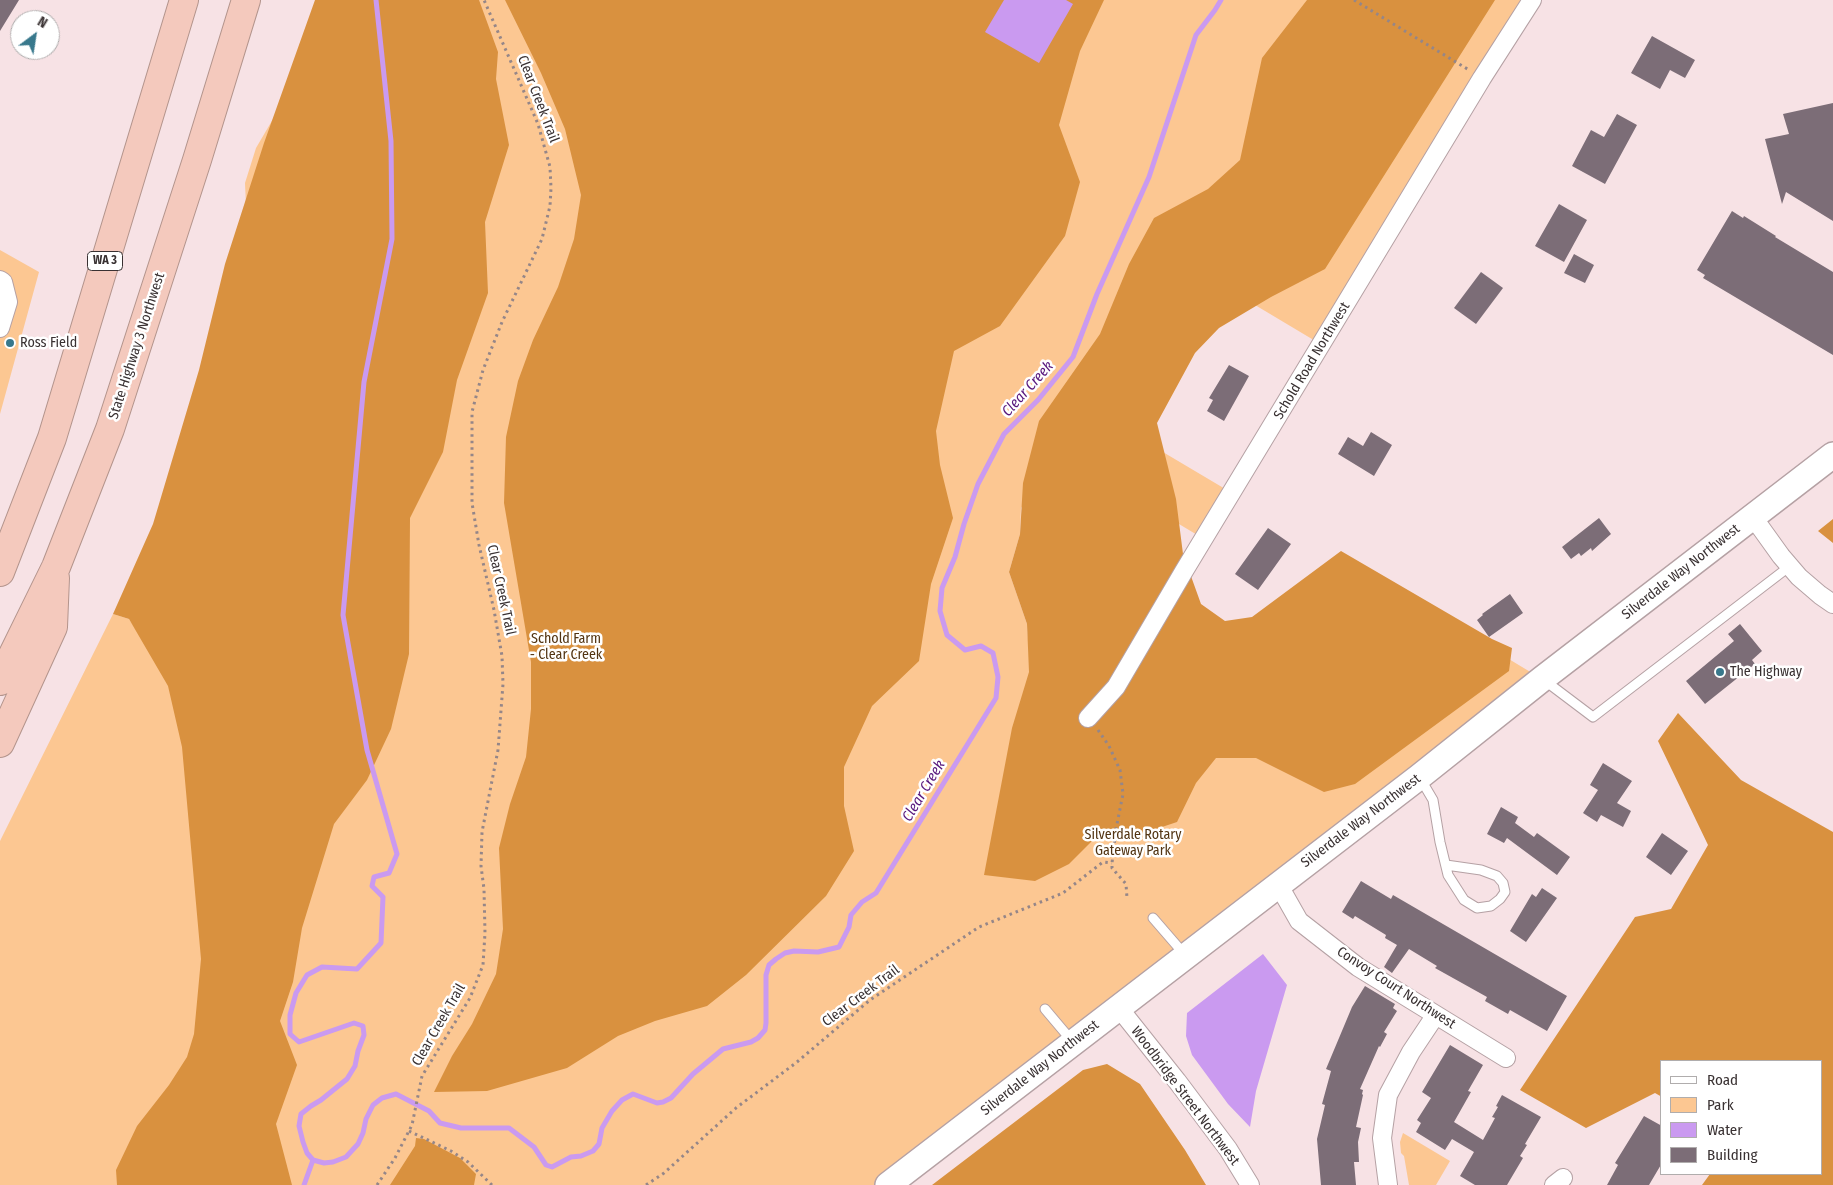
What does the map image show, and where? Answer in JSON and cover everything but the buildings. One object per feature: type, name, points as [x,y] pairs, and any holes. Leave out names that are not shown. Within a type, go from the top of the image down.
[{"type":"highway","name":"WA 3","points":[[0,572],[52,438],[184,0]]},
{"type":"highway","name":"State Highway 3 Northwest","points":[[0,681],[56,567],[110,429],[197,160],[246,0]]},
{"type":"highway","points":[[0,552],[20,520]]},
{"type":"highway","points":[[0,743],[53,627],[56,567]]},
{"type":"main road","name":"Silverdale Way Northwest","points":[[888,1185],[1278,884],[1420,777],[1542,679],[1833,456]]},
{"type":"street","name":"Schold Road Northwest","points":[[1088,718],[1116,686],[1184,570],[1482,78],[1532,0]]},
{"type":"street","points":[[0,280],[3,282],[8,302],[0,328]]},
{"type":"street","points":[[1753,517],[1799,577],[1833,604]]},
{"type":"street","name":"Convoy Court Northwest","points":[[1278,884],[1299,921],[1358,967],[1506,1058]]},
{"type":"street","name":"Woodbridge Street Northwest","points":[[1119,1008],[1228,1149],[1250,1185]]},
{"type":"street","points":[[1388,1185],[1382,1138],[1388,1095],[1411,1052],[1435,1016]]},
{"type":"lane","points":[[1542,679],[1593,718],[1790,566]]},
{"type":"lane","points":[[1420,777],[1433,800],[1446,865],[1454,886],[1464,900],[1478,908],[1491,906],[1505,892],[1503,883],[1497,876],[1481,870],[1446,865]]},
{"type":"lane","points":[[1153,918],[1186,956]]},
{"type":"lane","points":[[1045,1009],[1072,1042]]},
{"type":"path","name":"Clear Creek Trail","points":[[377,1185],[395,1158],[412,1125],[419,1085],[425,1069],[470,998],[480,975],[484,954],[484,889],[481,866],[482,832],[483,819],[498,750],[504,684],[502,656],[494,610],[479,545],[472,502],[472,412],[483,370],[502,322],[542,239],[550,206],[550,167],[538,124],[484,0]]},
{"type":"path","points":[[1354,0],[1482,78]]},
{"type":"path","points":[[1088,718],[1109,746],[1120,770],[1123,794],[1116,829],[1112,868],[1126,884],[1127,898]]},
{"type":"path","name":"Clear Creek Trail","points":[[646,1185],[664,1173],[736,1108],[796,1062],[870,1000],[979,927],[1063,894],[1103,862],[1112,863]]},
{"type":"path","points":[[409,1131],[451,1151],[468,1162],[492,1185]]},
{"type":"green space","points":[[315,0],[479,0],[498,52],[496,79],[509,145],[485,222],[488,293],[457,380],[443,452],[410,518],[409,654],[391,729],[367,780],[334,824],[302,928],[293,982],[280,1021],[297,1065],[276,1124],[292,1185],[117,1185],[116,1170],[137,1126],[169,1085],[187,1057],[194,1034],[201,959],[182,747],[168,686],[129,619],[113,614],[153,524],[199,370],[225,264],[264,143]]},
{"type":"green space","name":"Schold Farm - Clear Creek","points":[[329,0],[1532,0],[1322,345],[1173,256],[1082,404],[1232,493],[1204,539],[1057,451],[1021,508],[1020,534],[1009,572],[1027,624],[1029,655],[1134,718],[1341,558],[1542,679],[888,1185],[0,1185],[0,841],[113,614],[129,619],[139,634],[252,340],[245,183],[256,148],[314,49]]},
{"type":"green space","points":[[505,0],[1104,0],[1080,51],[1059,125],[1080,182],[1065,236],[1000,326],[954,351],[936,431],[940,465],[953,518],[931,584],[919,661],[872,706],[844,767],[844,806],[854,851],[826,896],[746,975],[707,1006],[655,1021],[618,1036],[567,1068],[487,1091],[434,1092],[452,1056],[472,1024],[496,974],[503,929],[499,848],[510,804],[526,757],[531,709],[531,662],[504,503],[506,437],[518,381],[533,340],[558,287],[574,239],[581,195],[565,129],[541,73]]},
{"type":"green space","points":[[1307,0],[1495,0],[1325,269],[1271,297],[1219,328],[1195,353],[1157,423],[1176,499],[1183,554],[1201,604],[1225,621],[1252,617],[1341,551],[1492,639],[1512,648],[1509,671],[1355,784],[1324,792],[1256,758],[1216,758],[1196,783],[1177,822],[1138,835],[1103,830],[1069,864],[1035,881],[984,875],[1012,728],[1029,672],[1027,624],[1009,572],[1020,534],[1023,483],[1039,421],[1100,334],[1129,264],[1154,218],[1208,189],[1240,160],[1262,58]]},
{"type":"green space","name":"Ross Field","points":[[0,250],[39,272],[0,414]]},
{"type":"green space","points":[[1833,519],[1833,543],[1818,531]]},
{"type":"green space","points":[[1678,713],[1741,780],[1833,832],[1833,1185],[1702,1185],[1709,1175],[1823,1175],[1823,1060],[1660,1060],[1660,1096],[1655,1093],[1586,1128],[1520,1090],[1635,917],[1671,909],[1708,845],[1658,741]]},
{"type":"green space","points":[[1107,1064],[1140,1084],[1185,1150],[1206,1185],[932,1185],[1083,1070]]},
{"type":"green space","points":[[1403,1133],[1450,1161],[1436,1185],[1409,1185],[1404,1156],[1401,1153],[1400,1142]]},
{"type":"green space","points":[[416,1138],[424,1139],[460,1158],[476,1174],[474,1185],[390,1185],[415,1146]]},
{"type":"water","points":[[1004,0],[1066,0],[1073,4],[1039,63],[985,32]]},
{"type":"water","points":[[1263,954],[1287,985],[1256,1091],[1250,1127],[1228,1104],[1192,1055],[1186,1036],[1187,1013]]},
{"type":"waterway","points":[[313,1160],[307,1153],[303,1142],[299,1126],[301,1114],[347,1079],[355,1066],[364,1035],[363,1026],[354,1023],[299,1042],[290,1034],[290,1015],[296,993],[307,975],[322,967],[357,969],[381,943],[383,897],[372,886],[374,877],[389,873],[397,854],[367,750],[343,615],[364,382],[392,239],[391,141],[376,0]]},
{"type":"waterway","name":"Clear Creek","points":[[313,1160],[324,1163],[346,1157],[358,1144],[366,1119],[373,1105],[382,1098],[396,1094],[429,1111],[440,1123],[461,1128],[509,1128],[534,1147],[546,1165],[552,1167],[571,1157],[581,1156],[593,1151],[599,1144],[602,1128],[612,1111],[622,1100],[633,1094],[657,1103],[663,1102],[671,1098],[693,1074],[723,1049],[751,1042],[758,1038],[765,1030],[766,1023],[766,975],[769,965],[776,959],[785,953],[794,951],[818,952],[839,947],[849,927],[851,915],[862,902],[876,893],[996,698],[998,677],[993,653],[981,646],[965,650],[947,635],[940,611],[942,588],[955,557],[978,484],[1004,434],[1038,400],[1073,357],[1097,294],[1149,177],[1196,35],[1221,0]]},
{"type":"waterway","name":"Clear Creek","points":[[304,1185],[313,1160]]},
{"type":"place","name":"Ross Field","points":[[10,343]]},
{"type":"place","name":"The Highway","points":[[1720,672]]},
{"type":"park label","name":"Silverdale Rotary Gateway Park","points":[[1133,844]]}]
